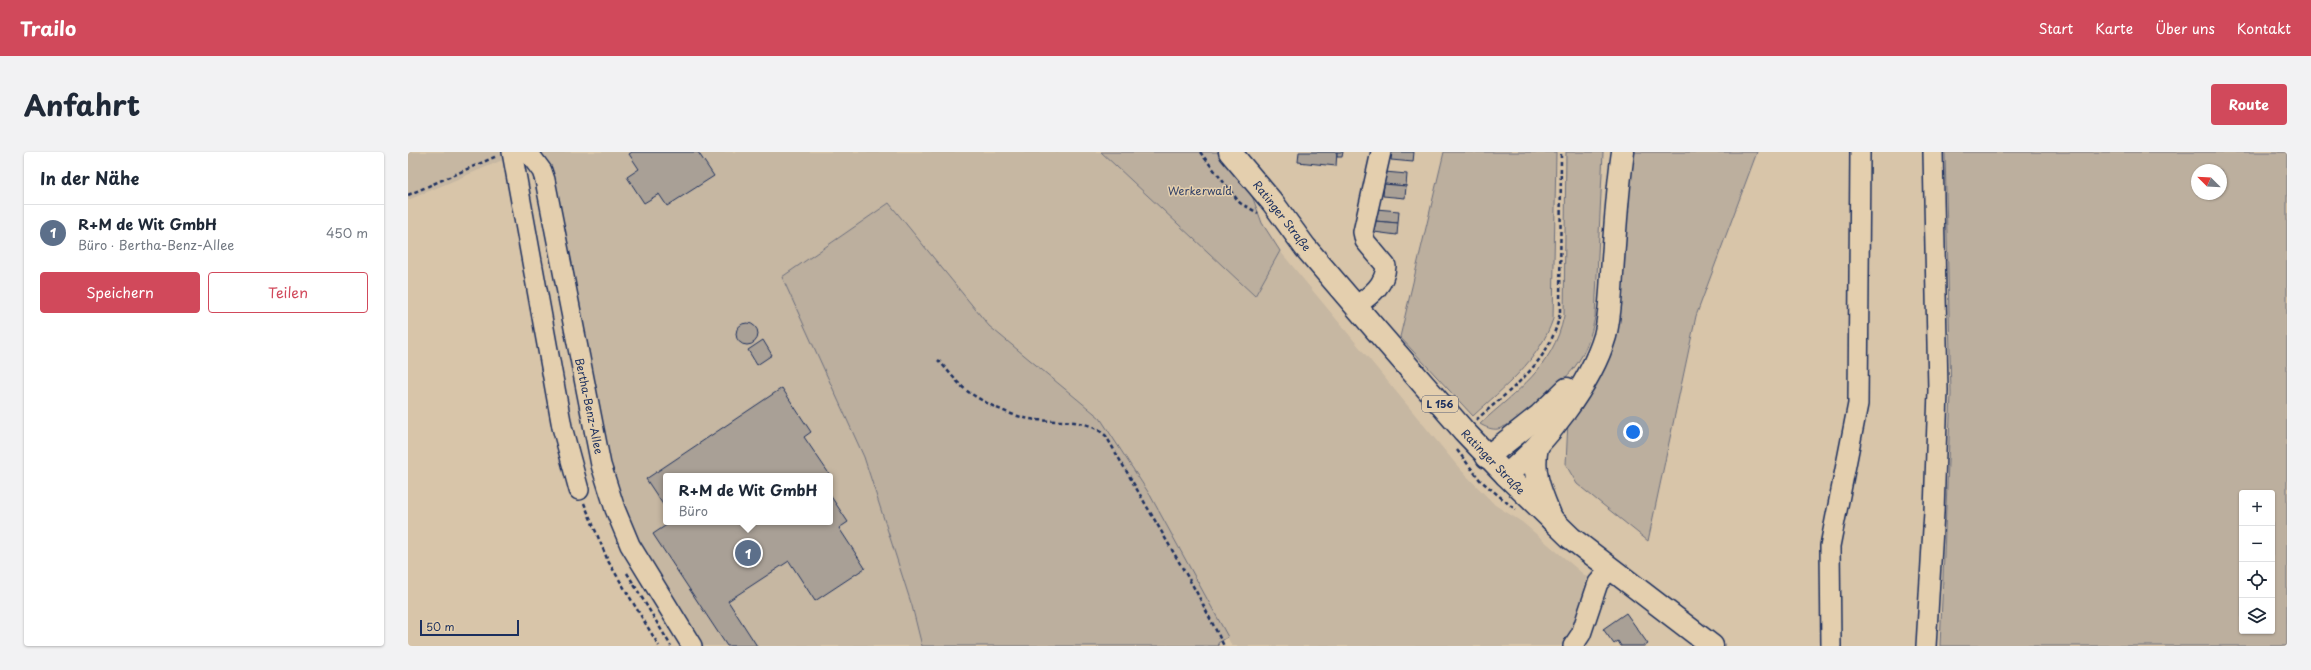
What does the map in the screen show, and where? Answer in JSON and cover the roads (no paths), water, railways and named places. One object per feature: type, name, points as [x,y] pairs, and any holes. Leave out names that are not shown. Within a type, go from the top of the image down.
[{"type":"main road","name":"Ratinger Straße","points":[[1230,152],[1273,203],[1305,247],[1464,431],[1506,476],[1552,520],[1604,575],[1712,646]]},
{"type":"main road","points":[[1488,456],[1561,396],[1580,374],[1591,355],[1601,319],[1615,152]]},
{"type":"main road","points":[[1506,476],[1537,447],[1583,385],[1597,359],[1605,335],[1609,309],[1623,152]]},
{"type":"main road","points":[[1537,447],[1534,464],[1535,478],[1552,520]]},
{"type":"street","name":"Bertha-Benz-Allee","points":[[528,152],[542,172],[545,180],[592,430],[615,509],[644,570],[692,646]]},
{"type":"street","points":[[1356,306],[1372,294],[1382,282],[1385,274],[1386,266],[1365,241],[1363,232],[1381,152]]},
{"type":"street","points":[[1831,646],[1830,546],[1858,404],[1860,152]]},
{"type":"street","points":[[1926,646],[1934,512],[1938,390],[1933,152]]},
{"type":"street","points":[[506,154],[562,427],[579,490]]},
{"type":"street","points":[[1572,646],[1581,634],[1604,575]]},
{"type":"place","name":"R+M de Wit GmbH","points":[[748,553]]},
{"type":"park label","name":"Werkerwald","points":[[1200,191]]}]
